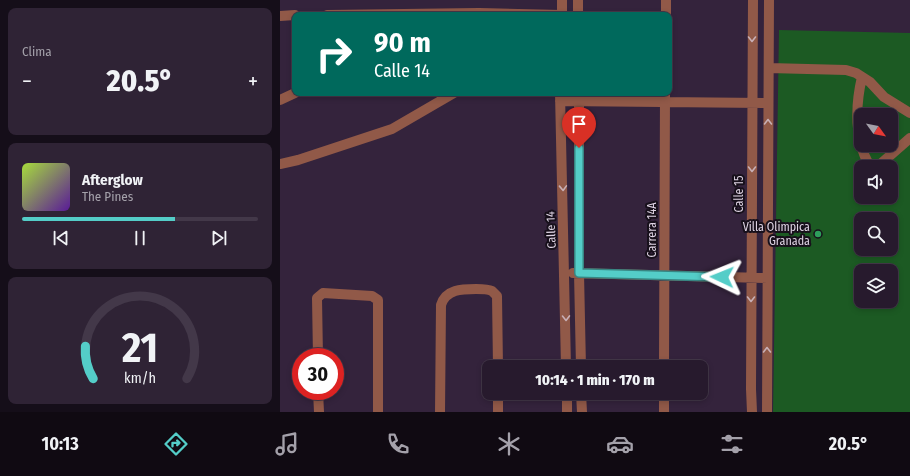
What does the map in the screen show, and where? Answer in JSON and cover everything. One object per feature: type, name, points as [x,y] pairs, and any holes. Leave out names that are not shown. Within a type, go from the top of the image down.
[{"type":"street","points":[[561,12],[562,0]]},
{"type":"street","points":[[578,0],[578,12]]},
{"type":"street","points":[[666,0],[666,12]]},
{"type":"street","name":"Calle 15","points":[[752,0],[750,389],[752,412]]},
{"type":"street","points":[[767,412],[769,0]]},
{"type":"street","points":[[280,16],[292,15]]},
{"type":"street","points":[[768,68],[846,70],[870,82],[884,97],[910,113]]},
{"type":"street","points":[[862,77],[859,95],[858,130],[862,151],[866,160]]},
{"type":"street","points":[[280,100],[292,94]]},
{"type":"street","points":[[280,164],[298,160],[392,129],[449,96]]},
{"type":"street","points":[[560,97],[665,98],[768,103]]},
{"type":"street","name":"Calle 14","points":[[560,97],[566,360]]},
{"type":"street","points":[[579,97],[579,273],[581,360]]},
{"type":"street","name":"Carrera 14A","points":[[664,360],[665,98]]},
{"type":"street","points":[[885,160],[910,138]]},
{"type":"street","points":[[565,272],[767,278]]},
{"type":"street","points":[[440,412],[441,304],[443,299],[448,294],[456,290],[479,289],[493,291],[497,296],[498,360]]},
{"type":"street","points":[[318,348],[317,298],[320,295],[324,293],[372,296],[378,300],[378,412]]},
{"type":"street","points":[[318,400],[319,412]]},
{"type":"street","points":[[498,400],[498,412]]},
{"type":"street","points":[[567,400],[567,412]]},
{"type":"street","points":[[581,400],[582,412]]},
{"type":"street","points":[[664,400],[664,412]]},
{"type":"green space","name":"Villa Olimpica Granada","points":[[779,30],[910,33],[910,412],[773,412]]},
{"type":"place","name":"Villa Olimpica Granada","points":[[818,234]]},
{"type":"route","points":[[579,148],[579,273],[722,277]]}]
